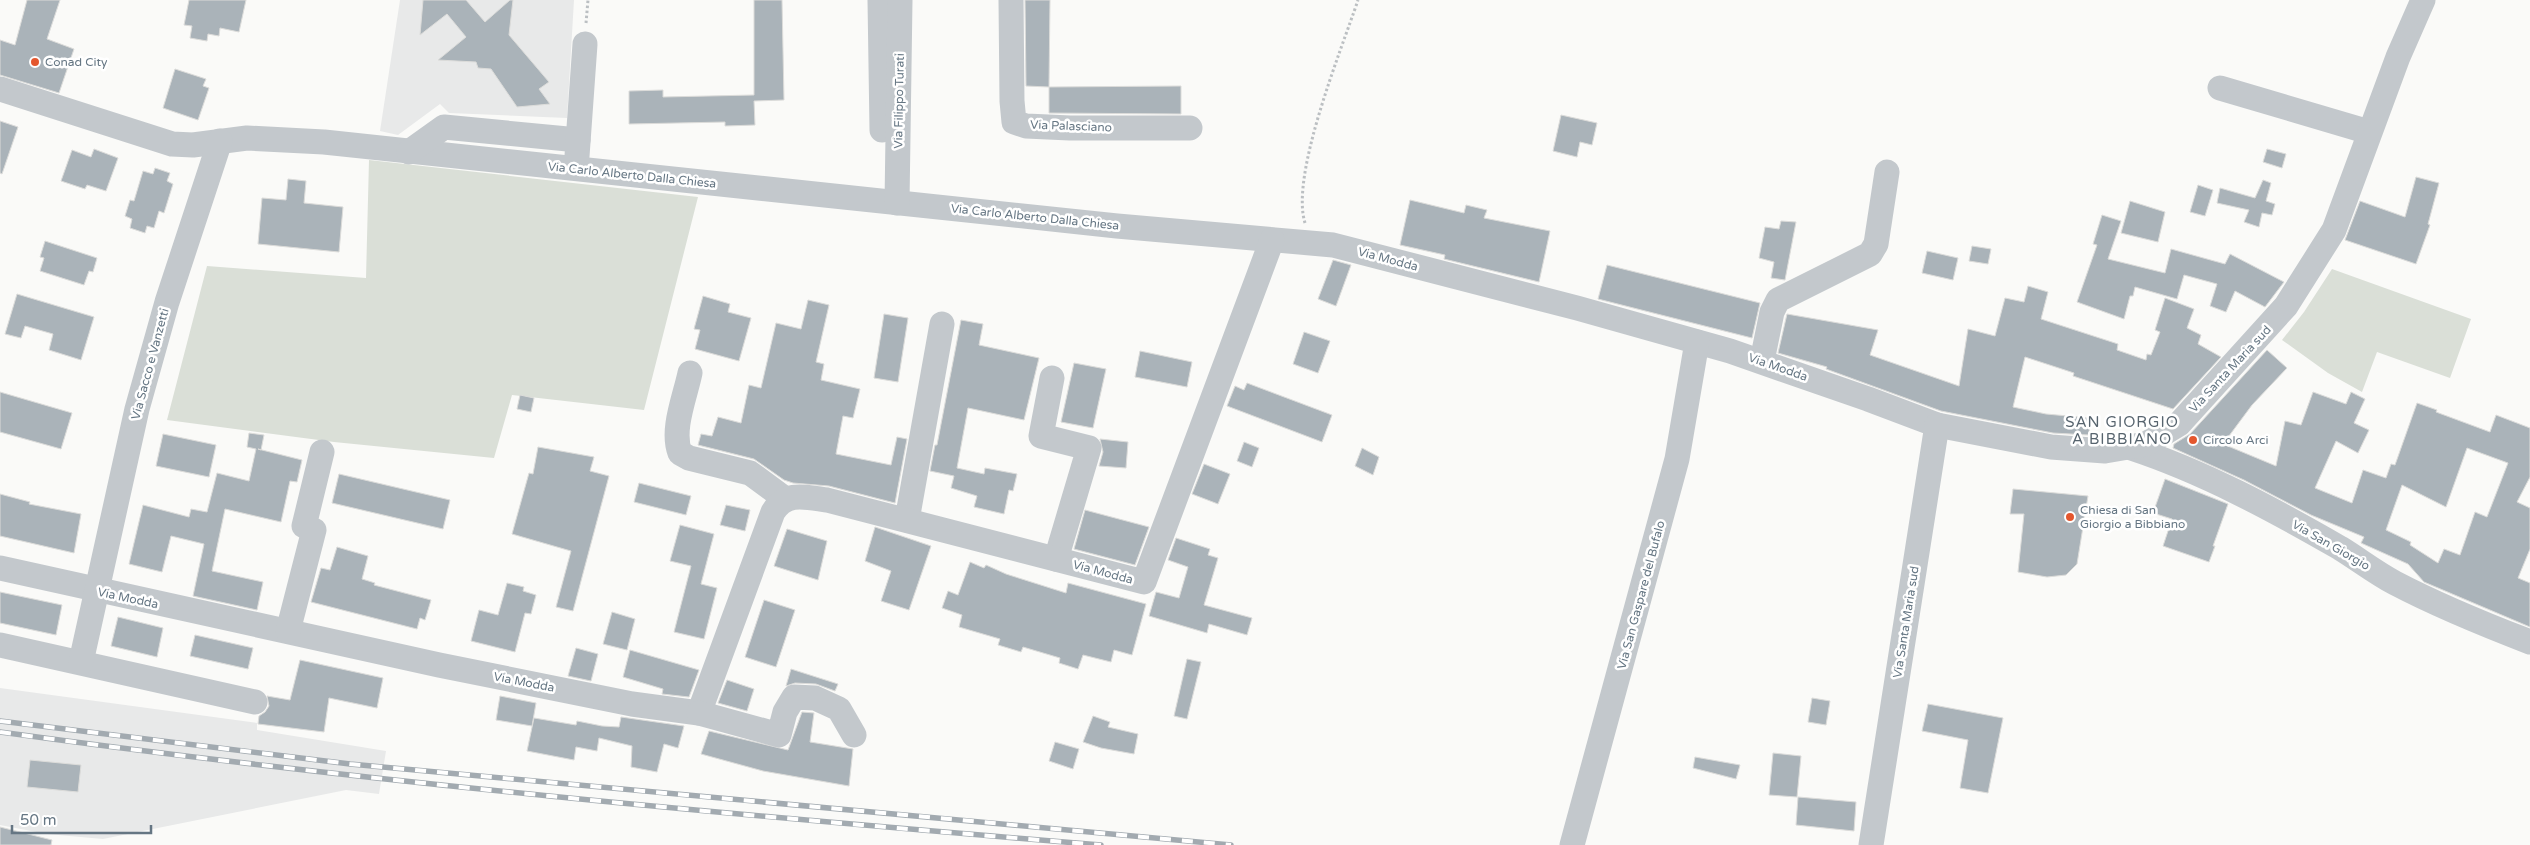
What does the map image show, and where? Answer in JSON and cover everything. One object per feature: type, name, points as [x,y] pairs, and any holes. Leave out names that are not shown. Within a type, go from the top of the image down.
[{"type":"street","name":"Via Filippo Turati","points":[[880,0],[890,202]]},
{"type":"street","name":"Via Filippo Turati","points":[[890,202],[900,0]]},
{"type":"street","name":"Via Palasciano","points":[[1011,0],[1014,122],[1026,126],[1070,128],[1190,128]]},
{"type":"street","name":"Via Santa Maria sud","points":[[1871,845],[1937,425],[2051,447],[2092,451],[2131,448],[2157,440],[2179,424],[2286,306],[2334,230],[2370,132],[2423,0]]},
{"type":"street","points":[[577,169],[585,44]]},
{"type":"street","points":[[2220,88],[2370,132]]},
{"type":"street","name":"Via Carlo Alberto Dalla Chiesa","points":[[0,89],[172,144],[193,145],[247,138],[294,140],[1272,240]]},
{"type":"street","points":[[409,152],[444,127],[578,140]]},
{"type":"street","name":"Via Sacco e Vanzetti","points":[[82,662],[137,409],[150,358],[220,141]]},
{"type":"street","points":[[1762,361],[1772,312],[1778,300],[1870,254],[1876,244],[1887,172]]},
{"type":"street","name":"Via Modda","points":[[784,498],[796,496],[826,500],[1144,582],[1272,240],[1310,241],[1358,250],[1697,342],[1762,361],[1937,425]]},
{"type":"street","points":[[907,520],[942,324]]},
{"type":"street","name":"Via San Gaspare del Bufalo","points":[[1572,845],[1677,459],[1697,342]]},
{"type":"street","points":[[690,373],[677,430],[677,444],[680,453],[690,458],[750,473],[784,498],[773,512],[699,713]]},
{"type":"street","name":"Via Modda","points":[[1052,378],[1041,436],[1089,448],[1056,559]]},
{"type":"street","name":"Via San Giorgio","points":[[2131,448],[2162,458],[2215,482],[2340,549],[2392,582],[2454,613],[2530,642]]},
{"type":"street","points":[[288,631],[314,530],[304,526],[322,452]]},
{"type":"street","name":"Via Modda","points":[[0,568],[97,591],[439,665],[632,704],[699,713],[780,735],[785,712],[794,697],[815,698],[839,709],[854,735]]},
{"type":"street","points":[[0,645],[255,702]]},
{"type":"path","points":[[1310,241],[1302,213],[1302,185],[1322,110],[1358,0]]},
{"type":"shaded area","points":[[400,0],[574,0],[567,118],[449,113],[440,104],[398,135],[380,131]]},
{"type":"shaded area","points":[[369,160],[698,197],[644,410],[512,395],[494,458],[334,442],[167,420],[207,266],[366,278]]},
{"type":"shaded area","points":[[2332,269],[2471,319],[2450,378],[2377,352],[2362,392],[2328,373],[2282,340],[2304,312]]},
{"type":"shaded area","points":[[0,688],[257,723],[257,730],[386,751],[379,794],[346,790],[103,839],[47,834],[0,825]]},
{"type":"building","name":"Conad City","points":[[27,0],[60,0],[47,39],[74,49],[59,93],[0,75],[0,40],[15,45]]},
{"type":"building","points":[[189,0],[246,0],[239,32],[220,28],[219,36],[208,34],[207,41],[190,38],[192,26],[184,25]]},
{"type":"building","points":[[423,0],[466,0],[485,22],[510,0],[513,0],[509,35],[549,82],[539,89],[550,104],[517,107],[491,69],[478,68],[476,62],[438,60],[466,37],[447,14],[420,35]]},
{"type":"building","points":[[754,0],[782,0],[784,100],[754,101],[755,125],[725,126],[725,122],[629,124],[629,91],[663,90],[663,97],[754,95]]},
{"type":"building","points":[[1025,0],[1050,0],[1049,87],[1026,86]]},
{"type":"building","points":[[175,69],[206,79],[203,86],[209,88],[198,120],[163,108]]},
{"type":"building","points":[[1181,86],[1181,114],[1049,113],[1049,87]]},
{"type":"building","points":[[1561,115],[1597,123],[1592,145],[1580,142],[1577,157],[1553,151]]},
{"type":"building","points":[[0,121],[18,127],[2,174],[0,173]]},
{"type":"building","points":[[94,149],[118,158],[106,191],[87,185],[85,189],[61,181],[72,150],[91,157]]},
{"type":"building","points":[[2267,149],[2286,154],[2282,168],[2263,162]]},
{"type":"building","points":[[155,168],[170,173],[167,181],[173,184],[164,213],[159,211],[154,228],[147,226],[145,233],[130,228],[132,219],[125,216],[130,200],[134,201],[143,171],[153,174]]},
{"type":"building","points":[[2416,177],[2439,183],[2428,224],[2430,225],[2416,264],[2345,240],[2360,201],[2405,217]]},
{"type":"building","points":[[288,179],[306,181],[304,203],[343,207],[339,252],[258,244],[262,198],[286,200]]},
{"type":"building","points":[[2263,180],[2271,183],[2266,201],[2275,204],[2272,215],[2262,213],[2259,227],[2244,222],[2249,210],[2217,203],[2220,188],[2255,198]]},
{"type":"building","points":[[2198,185],[2213,190],[2205,216],[2190,212]]},
{"type":"building","points":[[1410,200],[1464,213],[1466,205],[1487,210],[1484,218],[1550,231],[1539,282],[1444,259],[1445,255],[1400,245]]},
{"type":"building","points":[[2130,201],[2165,212],[2158,242],[2121,233]]},
{"type":"building","points":[[2102,215],[2121,221],[2108,259],[2165,273],[2171,249],[2225,264],[2230,254],[2284,282],[2265,307],[2235,291],[2226,312],[2210,306],[2217,284],[2184,275],[2177,299],[2135,287],[2133,296],[2130,296],[2124,319],[2077,302],[2097,245],[2093,244]]},
{"type":"building","points":[[1781,221],[1796,222],[1785,280],[1771,278],[1774,262],[1759,258],[1765,227],[1779,229]]},
{"type":"building","points":[[45,241],[97,258],[93,272],[89,271],[84,285],[40,271],[44,258],[40,257]]},
{"type":"building","points":[[1972,246],[1991,249],[1988,264],[1969,261]]},
{"type":"building","points":[[1927,251],[1958,258],[1953,280],[1922,273]]},
{"type":"building","points":[[1333,260],[1351,265],[1336,306],[1318,299]]},
{"type":"building","points":[[1607,265],[1760,303],[1752,338],[1598,299]]},
{"type":"building","points":[[2028,286],[2048,292],[2041,319],[2118,344],[2117,350],[2146,360],[2147,354],[2151,355],[2160,332],[2155,330],[2165,298],[2194,309],[2187,328],[2201,335],[2198,344],[2221,357],[2173,409],[2073,376],[2074,373],[2025,357],[2013,407],[2046,414],[2090,418],[2089,435],[2053,433],[1941,411],[1826,369],[1827,367],[1778,353],[1787,314],[1878,330],[1870,355],[1959,386],[1968,329],[1995,336],[2005,298],[2024,302]]},
{"type":"building","points":[[17,294],[94,317],[81,360],[49,350],[53,334],[25,326],[21,338],[5,334]]},
{"type":"building","points":[[703,296],[730,304],[728,312],[751,318],[739,361],[695,349],[700,330],[694,329]]},
{"type":"building","points":[[808,300],[829,305],[816,362],[824,364],[821,380],[860,389],[853,418],[843,416],[836,454],[891,465],[897,437],[907,439],[895,503],[829,486],[793,483],[784,480],[754,459],[698,445],[701,434],[712,436],[718,417],[741,423],[749,385],[761,388],[776,323],[801,329]]},
{"type":"building","points":[[884,314],[908,318],[898,382],[874,378]]},
{"type":"building","points":[[961,320],[983,324],[979,345],[1039,358],[1024,420],[968,408],[957,468],[984,474],[985,468],[1017,474],[1013,491],[1009,490],[1004,514],[974,507],[977,496],[951,488],[954,476],[930,471],[935,445],[937,445]]},
{"type":"building","points":[[1304,332],[1330,341],[1318,373],[1293,364]]},
{"type":"building","points":[[2267,350],[2287,368],[2252,405],[2223,444],[2276,466],[2285,421],[2301,425],[2313,392],[2346,404],[2351,392],[2365,399],[2354,423],[2369,430],[2358,453],[2336,441],[2315,488],[2352,503],[2363,470],[2386,478],[2391,464],[2395,465],[2417,403],[2490,432],[2496,415],[2530,428],[2530,477],[2517,502],[2530,508],[2530,549],[2518,578],[2530,583],[2530,627],[2424,582],[2408,564],[2361,543],[2364,537],[2311,515],[2244,480],[2173,448],[2174,444],[2190,434]],"holes":[[[2467,448],[2508,463],[2487,517],[2475,512],[2460,555],[2444,549],[2438,563],[2410,545],[2411,542],[2386,530],[2402,485],[2446,507]]]},
{"type":"building","points":[[1140,351],[1192,362],[1187,387],[1135,377]]},
{"type":"building","points":[[1074,363],[1106,369],[1093,428],[1061,422]]},
{"type":"building","points":[[1247,383],[1332,415],[1322,442],[1227,406],[1235,386],[1244,390]]},
{"type":"building","points":[[0,392],[72,413],[61,449],[0,432]]},
{"type":"building","points":[[520,395],[534,398],[531,412],[517,409]]},
{"type":"building","points":[[249,433],[264,435],[261,450],[302,460],[297,482],[290,481],[281,522],[225,509],[212,571],[263,582],[257,610],[193,596],[204,544],[171,536],[162,572],[129,564],[143,505],[189,517],[191,509],[207,512],[217,473],[249,481],[256,449],[247,447]]},
{"type":"building","points":[[163,434],[216,445],[209,477],[156,466]]},
{"type":"building","points":[[1100,439],[1128,442],[1126,468],[1099,466],[1103,452]]},
{"type":"building","points":[[1244,442],[1259,448],[1252,467],[1237,461]]},
{"type":"building","points":[[538,447],[594,457],[590,471],[609,476],[573,611],[556,607],[571,551],[512,534],[529,473],[533,474]]},
{"type":"building","points":[[1362,448],[1379,457],[1373,475],[1355,466]]},
{"type":"building","points":[[1204,464],[1230,474],[1218,504],[1192,494]]},
{"type":"building","points":[[339,474],[450,500],[443,529],[332,503]]},
{"type":"building","points":[[2165,479],[2228,504],[2209,562],[2163,546],[2172,519],[2153,513]]},
{"type":"building","points":[[639,483],[691,496],[686,515],[634,502]]},
{"type":"building","points":[[2013,489],[2088,496],[2077,564],[2066,575],[2047,577],[2018,572],[2024,514],[2010,514]]},
{"type":"building","points":[[0,494],[30,502],[29,504],[81,514],[74,553],[0,536]]},
{"type":"building","points":[[726,505],[750,510],[745,531],[720,525]]},
{"type":"building","points":[[1085,510],[1149,527],[1135,565],[1074,549]]},
{"type":"building","points":[[680,525],[714,534],[701,584],[717,588],[704,639],[674,632],[691,566],[670,561]]},
{"type":"building","points":[[875,527],[931,546],[909,610],[881,601],[891,571],[865,561]]},
{"type":"building","points":[[787,529],[827,541],[818,580],[774,566]]},
{"type":"building","points":[[1176,538],[1210,549],[1208,555],[1218,558],[1204,605],[1252,618],[1247,635],[1209,624],[1207,633],[1149,616],[1156,592],[1179,598],[1188,567],[1168,560]]},
{"type":"building","points":[[337,547],[368,556],[362,579],[375,583],[374,585],[431,600],[425,620],[420,618],[417,629],[311,602],[321,568],[330,570]]},
{"type":"building","points":[[970,562],[984,568],[986,565],[1006,574],[1066,593],[1068,583],[1146,604],[1132,655],[1114,650],[1111,662],[1083,655],[1078,669],[1059,663],[1060,658],[1023,647],[1021,652],[998,645],[1000,639],[959,627],[962,615],[942,608],[948,591],[958,595]]},
{"type":"building","points":[[507,583],[524,587],[523,591],[536,595],[531,614],[525,613],[515,652],[471,641],[479,610],[498,615]]},
{"type":"building","points":[[0,592],[62,605],[56,635],[0,623]]},
{"type":"building","points":[[764,600],[795,610],[776,667],[745,657]]},
{"type":"building","points":[[612,612],[635,619],[627,650],[603,644]]},
{"type":"building","points":[[118,617],[163,628],[157,657],[111,646]]},
{"type":"building","points":[[195,635],[253,648],[248,669],[190,656]]},
{"type":"building","points":[[576,648],[598,654],[591,681],[568,676]]},
{"type":"building","points":[[630,650],[699,670],[689,697],[662,694],[663,689],[623,677]]},
{"type":"building","points":[[1187,659],[1201,662],[1187,719],[1174,716]]},
{"type":"building","points":[[300,660],[383,678],[377,708],[329,698],[324,732],[258,724],[259,716],[269,706],[267,696],[290,700]]},
{"type":"building","points":[[791,669],[838,684],[835,691],[816,684],[795,683],[786,686]]},
{"type":"building","points":[[727,680],[754,689],[747,711],[718,703]]},
{"type":"building","points":[[500,696],[536,703],[532,726],[496,720]]},
{"type":"building","points":[[1812,698],[1830,701],[1826,725],[1808,722]]},
{"type":"building","points":[[1928,704],[2003,718],[1988,793],[1960,788],[1968,740],[1922,731]]},
{"type":"building","points":[[802,712],[814,713],[810,742],[853,749],[849,786],[763,771],[701,754],[709,731],[788,750]]},
{"type":"building","points":[[1093,716],[1110,722],[1108,727],[1138,734],[1134,754],[1101,748],[1083,742]]},
{"type":"building","points":[[621,717],[684,726],[678,748],[664,744],[657,772],[631,767],[632,746],[599,738],[597,751],[576,747],[574,760],[527,751],[534,718],[576,725],[577,721],[619,727]]},
{"type":"building","points":[[1055,742],[1079,749],[1073,769],[1049,761]]},
{"type":"building","points":[[1773,753],[1801,756],[1797,797],[1769,795]]},
{"type":"building","points":[[1695,757],[1740,765],[1736,779],[1693,768]]},
{"type":"building","points":[[30,760],[81,765],[78,792],[27,787]]},
{"type":"building","points":[[1798,797],[1856,802],[1854,831],[1796,825]]},
{"type":"building","points":[[0,827],[52,840],[51,845],[0,845]]},
{"type":"railway","points":[[0,721],[350,764],[1231,845]]},
{"type":"railway","points":[[0,732],[274,767],[412,782],[825,822],[1101,845]]},
{"type":"place","name":"Conad City","points":[[35,62]]},
{"type":"place","name":"Circolo Arci","points":[[2193,440]]},
{"type":"place","name":"Chiesa di San Giorgio a Bibbiano","points":[[2070,517]]},
{"type":"district","name":"SAN GIORGIO A BIBBIANO","points":[[2122,430]]}]
